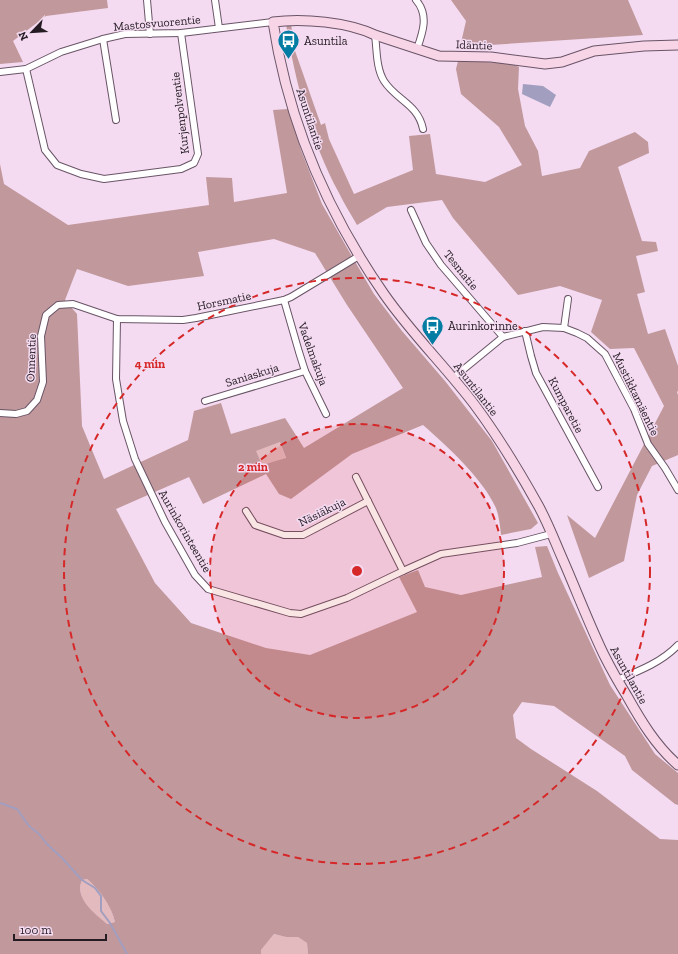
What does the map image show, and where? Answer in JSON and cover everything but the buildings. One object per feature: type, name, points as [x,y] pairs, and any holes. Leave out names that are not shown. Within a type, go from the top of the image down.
[{"type":"street","points":[[146,0],[150,34]]},
{"type":"street","points":[[215,0],[219,28]]},
{"type":"street","points":[[416,0],[424,14],[424,30],[417,49]]},
{"type":"street","name":"Idäntie","points":[[273,22],[294,20],[311,21],[366,31],[439,56],[492,57],[545,64],[562,62],[594,51],[644,46],[678,45]]},
{"type":"street","name":"Mastosvuorentie","points":[[0,72],[26,69],[61,52],[125,34],[181,33],[273,22]]},
{"type":"street","name":"Asuntilantie","points":[[273,22],[282,68],[302,138],[318,180],[336,215],[359,256],[396,312],[474,403],[496,436],[540,508],[604,654],[636,713],[655,741],[670,759],[678,765]]},
{"type":"street","name":"Kurjenpolventie","points":[[26,69],[45,150],[57,165],[81,174],[104,179],[181,169],[194,163],[198,154],[181,33]]},
{"type":"street","points":[[375,35],[379,68],[385,83],[418,114],[423,129]]},
{"type":"street","points":[[103,39],[116,120]]},
{"type":"street","name":"Tesmatie","points":[[411,210],[426,242],[441,265],[503,338]]},
{"type":"street","name":"Horsmatie","points":[[83,307],[117,319],[189,319],[284,300],[359,256]]},
{"type":"street","points":[[564,328],[568,299]]},
{"type":"street","name":"Vadelmakuja","points":[[284,300],[305,371],[326,414]]},
{"type":"street","name":"Onnentie","points":[[0,413],[16,414],[27,411],[37,400],[43,382],[41,336],[46,315],[58,305],[73,304],[83,307]]},
{"type":"street","name":"Aurinkorinteentie","points":[[117,319],[116,379],[123,422],[135,459],[165,522],[195,575],[208,589],[290,613],[300,614],[347,598],[441,554],[516,543],[551,534]]},
{"type":"street","name":"Mustikkamäentie","points":[[453,378],[503,338],[525,331],[543,327],[564,328],[587,338],[605,354],[634,409],[648,444],[678,490]]},
{"type":"street","name":"Kumparetie","points":[[525,331],[530,356],[536,373],[598,487]]},
{"type":"street","name":"Saniaskuja","points":[[205,401],[305,371]]},
{"type":"street","points":[[356,477],[403,571]]},
{"type":"street","name":"Näsiäkuja","points":[[246,511],[254,525],[284,535],[303,535],[368,502]]},
{"type":"street","points":[[618,680],[650,666],[672,652],[678,645]]},
{"type":"shaded area","points":[[0,0],[107,0],[108,8],[46,16],[13,41],[23,62],[0,64]]},
{"type":"shaded area","points":[[451,0],[628,0],[643,35],[460,47],[466,21]]},
{"type":"shaded area","points":[[291,23],[294,48],[321,125],[325,123],[329,139],[354,194],[413,170],[409,136],[430,134],[436,174],[485,182],[522,165],[499,127],[461,94],[456,69],[458,61],[510,63],[519,67],[518,89],[525,126],[538,151],[542,176],[580,168],[589,151],[635,132],[648,142],[649,153],[618,167],[642,241],[656,242],[658,251],[636,256],[645,292],[637,294],[648,334],[665,329],[678,366],[678,455],[652,466],[637,495],[624,561],[589,578],[567,515],[595,538],[664,406],[634,348],[610,349],[591,332],[602,300],[560,286],[518,295],[453,218],[442,200],[387,207],[357,225],[329,173],[305,111],[294,68],[286,24]]},
{"type":"shaded area","points":[[523,84],[543,86],[556,95],[550,107],[522,94]]},
{"type":"shaded area","points":[[288,109],[301,150],[322,204],[374,294],[402,331],[445,381],[492,441],[538,523],[531,529],[501,535],[499,518],[490,497],[464,464],[423,425],[352,454],[291,499],[279,494],[266,474],[203,504],[189,477],[116,509],[155,583],[191,623],[266,648],[310,655],[417,612],[399,577],[418,570],[425,587],[461,595],[542,577],[535,547],[547,546],[610,685],[655,754],[678,773],[678,805],[632,770],[625,756],[554,706],[522,702],[513,715],[516,738],[597,791],[660,839],[678,840],[678,954],[308,954],[307,943],[298,937],[286,937],[274,934],[261,950],[261,954],[0,954],[0,164],[4,184],[68,225],[209,205],[206,177],[232,178],[234,202],[287,193],[273,110]],"holes":[[[274,239],[315,253],[347,305],[403,388],[304,448],[285,418],[231,434],[221,403],[194,411],[188,440],[104,479],[82,426],[77,314],[65,300],[77,269],[128,286],[204,276],[198,252]],[[280,442],[286,458],[262,465],[256,451]],[[87,879],[100,893],[108,904],[115,922],[107,924],[87,905],[81,893],[80,887],[82,880]]]},
{"type":"shaded area","points":[[280,442],[286,459],[261,465],[255,451]]},
{"type":"shaded area","points":[[87,879],[104,899],[111,910],[115,922],[106,924],[86,905],[80,887],[82,880]]},
{"type":"shaded area","points":[[274,934],[286,937],[298,937],[307,943],[308,954],[261,954],[261,950]]},
{"type":"waterway","points":[[0,803],[17,809],[29,826],[39,834],[82,880],[95,888],[101,896],[101,911],[110,923],[127,954]]},
{"type":"place","name":"Asuntila","points":[[288,60]]},
{"type":"place","name":"Aurinkorinne","points":[[433,346]]}]
